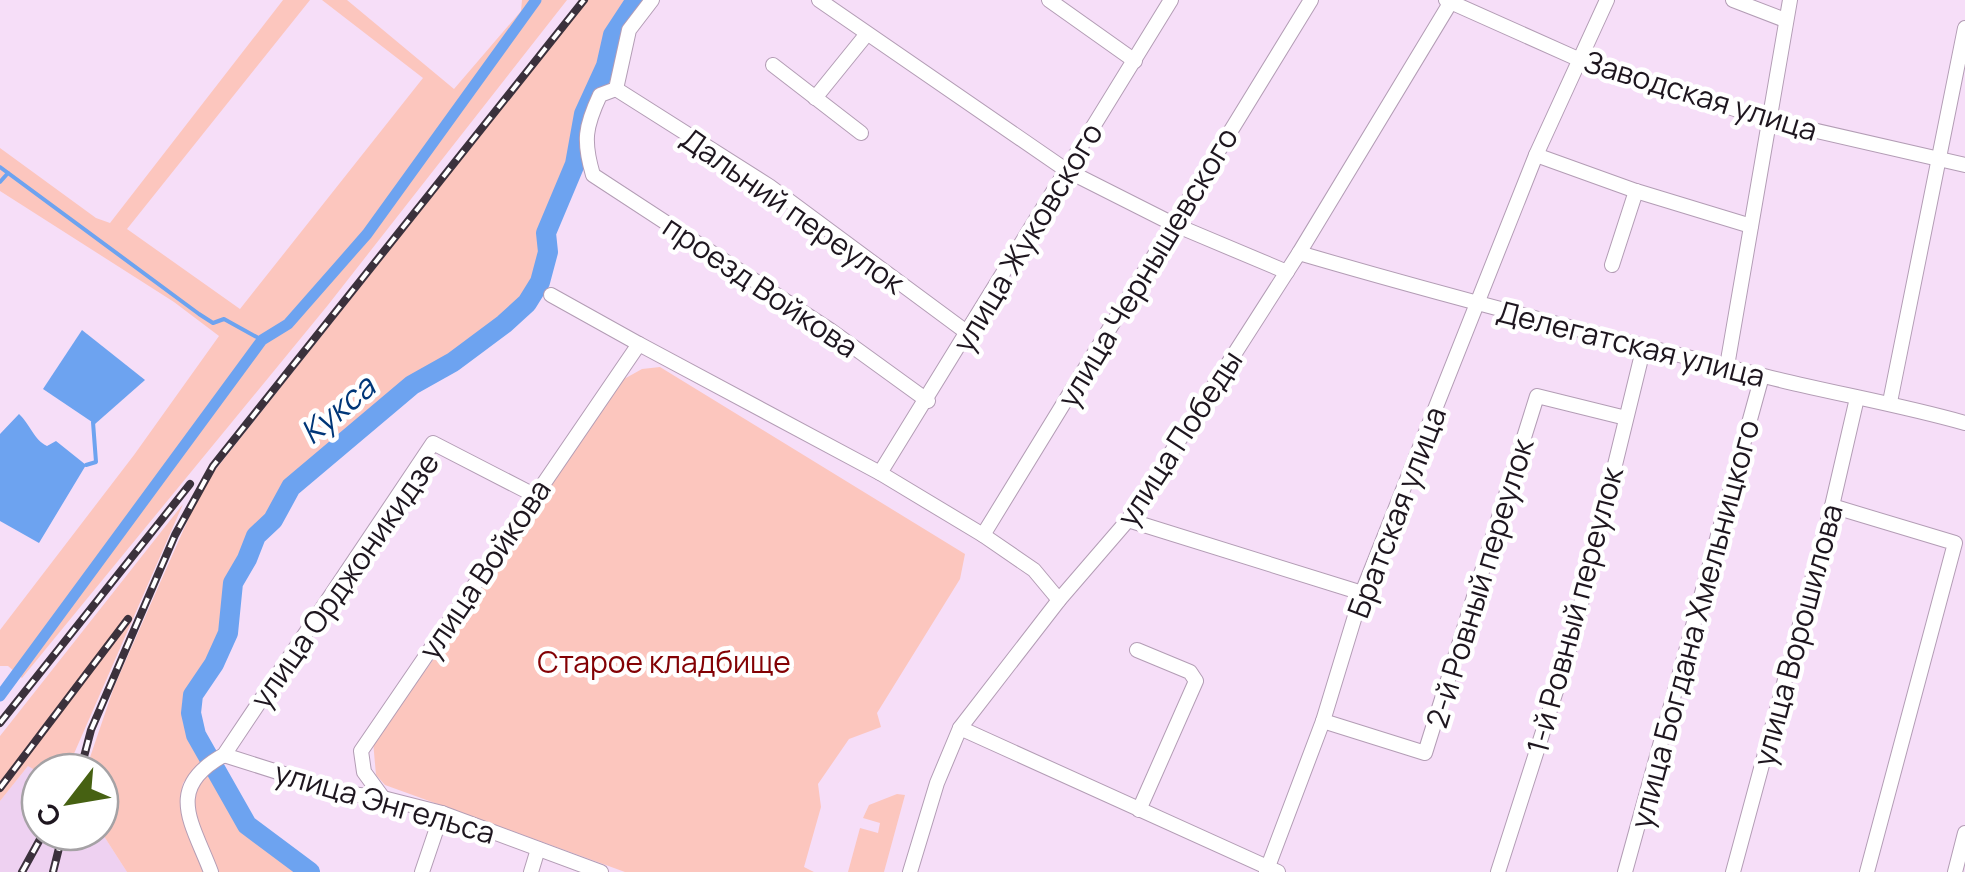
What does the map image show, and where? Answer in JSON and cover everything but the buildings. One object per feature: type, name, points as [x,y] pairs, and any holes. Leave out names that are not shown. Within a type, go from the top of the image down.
[{"type":"street","points":[[616,89],[630,30],[652,0]]},
{"type":"street","points":[[819,0],[866,36],[1066,170],[1173,224],[1286,272]]},
{"type":"street","points":[[1049,0],[1136,61]]},
{"type":"street","name":"улица Жуковского","points":[[880,472],[969,334],[1171,0]]},
{"type":"street","name":"улица Чернышевского","points":[[984,536],[1311,0]]},
{"type":"street","name":"Братская улица","points":[[1270,871],[1362,593],[1536,154],[1607,0]]},
{"type":"street","points":[[1732,0],[1785,20]]},
{"type":"street","points":[[1727,366],[1790,0]]},
{"type":"street","name":"Заводская улица","points":[[1449,1],[1578,59],[1769,120],[1965,165]]},
{"type":"street","name":"улица Победы","points":[[910,872],[937,783],[960,728],[1059,600],[1128,520],[1299,253],[1449,1]]},
{"type":"street","points":[[1890,402],[1965,28]]},
{"type":"street","points":[[815,98],[866,36]]},
{"type":"street","points":[[773,65],[861,132]]},
{"type":"street","name":"проезд Войкова","points":[[616,89],[600,95],[590,116],[584,145],[593,175],[830,330],[928,400]]},
{"type":"street","name":"Дальний переулок","points":[[616,89],[769,186],[969,334]]},
{"type":"street","points":[[1536,154],[1636,191],[1752,226]]},
{"type":"street","points":[[1612,264],[1636,191]]},
{"type":"street","name":"Делегатская улица","points":[[1299,253],[1478,305],[1965,422]]},
{"type":"street","points":[[551,295],[880,472],[1034,570],[1059,600]]},
{"type":"street","name":"улица Войкова","points":[[383,798],[364,772],[362,750],[639,344]]},
{"type":"street","name":"1-й Ровный переулок","points":[[1498,872],[1572,642],[1644,346]]},
{"type":"street","name":"улица Богдана Хмельницкого","points":[[1625,872],[1762,376]]},
{"type":"street","name":"2-й Ровный переулок","points":[[1323,720],[1425,754],[1537,396],[1626,418]]},
{"type":"street","name":"улица Ворошилова","points":[[1733,872],[1832,506],[1857,398]]},
{"type":"street","name":"улица Орджоникидзе","points":[[224,755],[433,443],[534,495]]},
{"type":"street","points":[[1832,506],[1955,542],[1867,872]]},
{"type":"street","points":[[1128,520],[1362,593]]},
{"type":"street","points":[[1137,650],[1190,672],[1196,680],[1139,810]]},
{"type":"street","points":[[960,728],[1270,871]]},
{"type":"street","points":[[211,872],[186,808],[186,790],[199,770],[224,755]]},
{"type":"street","name":"улица Энгельса","points":[[224,755],[344,793],[442,813],[602,872]]},
{"type":"street","points":[[422,872],[442,813]]},
{"type":"street","points":[[1954,872],[1965,833]]},
{"type":"street","points":[[531,872],[538,848]]},
{"type":"shaded area","points":[[20,776],[20,852],[114,852],[127,872],[0,872],[0,801]]},
{"type":"green space","points":[[283,0],[310,0],[127,229],[240,309],[423,78],[322,0],[347,0],[454,89],[521,11],[522,0],[567,0],[328,305],[22,678],[8,666],[0,666],[0,630],[219,336],[174,302],[0,191],[0,148],[96,218],[110,223]]},
{"type":"green space","points":[[588,0],[631,0],[608,32],[602,66],[579,114],[571,163],[542,230],[543,252],[537,280],[524,301],[502,321],[409,383],[315,459],[288,485],[270,517],[253,534],[245,558],[230,582],[225,631],[182,703],[183,723],[204,759],[183,783],[180,798],[207,872],[127,872],[114,852],[120,852],[120,752],[92,752],[114,687],[198,497],[216,469]]},
{"type":"green space","name":"Старое кладбище","points":[[660,367],[965,554],[960,579],[877,713],[881,727],[849,739],[818,784],[821,807],[804,867],[814,872],[625,872],[385,785],[376,775],[373,741],[436,656],[493,562],[624,379],[642,369]]},
{"type":"green space","points":[[183,504],[75,752],[20,752],[20,776],[0,801],[0,736]]},
{"type":"green space","points":[[213,773],[235,820],[303,872],[215,872],[189,805],[200,774]]},
{"type":"green space","points":[[897,794],[905,795],[884,872],[848,872],[860,828],[878,833],[880,823],[863,818],[869,805]]},
{"type":"water","points":[[82,330],[145,380],[95,424],[43,389]]},
{"type":"water","points":[[19,414],[43,443],[47,446],[56,441],[86,465],[39,543],[0,521],[0,434]]},
{"type":"waterway","points":[[0,696],[262,340],[288,324],[367,234],[536,0]]},
{"type":"waterway","name":"Кукса","points":[[310,872],[247,825],[196,735],[191,713],[193,695],[214,664],[228,633],[233,583],[256,536],[273,520],[291,487],[412,385],[453,362],[527,303],[540,282],[548,252],[546,233],[575,164],[584,114],[606,66],[613,35],[636,0]]},
{"type":"waterway","points":[[0,167],[199,314],[213,323],[224,319],[262,340]]},
{"type":"waterway","points":[[0,182],[8,173]]},
{"type":"waterway","points":[[86,465],[96,462],[93,422]]},
{"type":"railway","points":[[85,752],[91,730],[175,535],[213,466],[584,0]]},
{"type":"railway","points":[[0,723],[190,484]]},
{"type":"railway","points":[[0,788],[128,619]]},
{"type":"railway","points":[[22,872],[33,852]]},
{"type":"railway","points":[[53,872],[58,852]]}]
